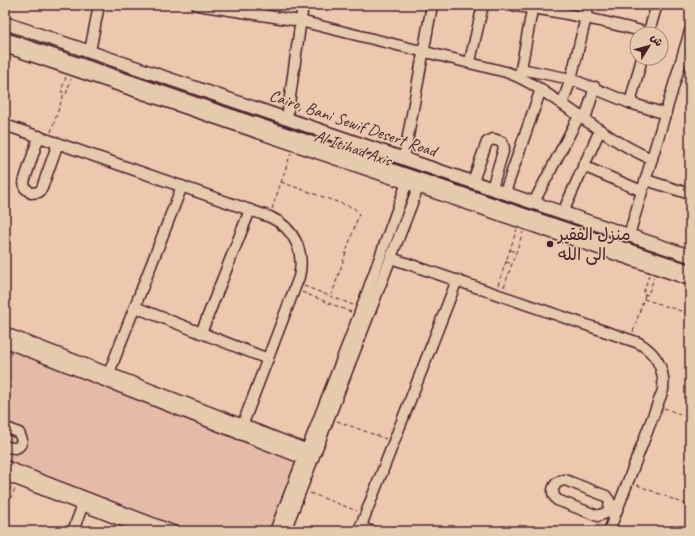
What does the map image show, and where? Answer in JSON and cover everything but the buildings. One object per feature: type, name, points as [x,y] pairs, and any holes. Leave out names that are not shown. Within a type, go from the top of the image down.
[{"type":"main road","name":"Cairo, Bani Sewif Desert Road","points":[[5,22],[690,256]]},
{"type":"street","points":[[90,52],[99,5]]},
{"type":"street","points":[[197,5],[223,7],[300,21],[424,53],[470,61],[520,73],[551,74],[571,79],[630,103],[666,114]]},
{"type":"street","points":[[287,118],[303,5]]},
{"type":"street","points":[[285,531],[301,490],[309,456],[409,179],[409,160],[432,5]]},
{"type":"street","points":[[470,61],[483,5]]},
{"type":"street","points":[[507,5],[533,6],[629,28]]},
{"type":"street","points":[[562,104],[571,79],[589,5]]},
{"type":"street","points":[[651,26],[657,5]]},
{"type":"street","points":[[520,73],[533,6]]},
{"type":"street","points":[[629,236],[690,31]]},
{"type":"street","name":"Al Itihad Axis","points":[[5,38],[409,179],[523,223],[690,280]]},
{"type":"street","name":"Al Itihad Axis","points":[[5,47],[294,145],[409,179]]},
{"type":"street","points":[[630,103],[640,66]]},
{"type":"street","points":[[520,73],[622,145],[652,159]]},
{"type":"street","points":[[534,202],[582,118],[595,88]]},
{"type":"street","points":[[505,192],[541,89]]},
{"type":"street","points":[[5,124],[270,217],[286,228],[298,244],[301,264],[296,286],[241,429]]},
{"type":"street","points":[[563,212],[600,130]]},
{"type":"street","points":[[473,181],[487,142],[493,139],[502,142],[504,148],[492,188]]},
{"type":"street","points":[[275,531],[309,456],[329,418],[427,166]]},
{"type":"street","points":[[583,166],[642,191]]},
{"type":"street","points":[[646,180],[690,194]]},
{"type":"street","name":"Al Itihad Axis","points":[[420,183],[690,270]]},
{"type":"street","points":[[107,377],[182,186]]},
{"type":"street","points":[[202,333],[250,210]]},
{"type":"street","points":[[391,258],[639,343],[649,350],[660,365],[664,384],[658,406],[629,482],[613,511],[609,531]]},
{"type":"street","points":[[371,531],[359,529],[457,280]]},
{"type":"street","points":[[134,307],[268,359]]},
{"type":"street","points":[[5,333],[107,377],[309,456]]},
{"type":"street","points":[[5,342],[107,377]]},
{"type":"street","points":[[5,427],[19,433],[22,440],[16,448],[12,449],[5,446]]},
{"type":"street","points":[[5,466],[147,528],[173,531]]},
{"type":"street","points":[[13,478],[84,501]]},
{"type":"street","points":[[565,480],[606,496],[613,511],[598,516],[557,500],[553,492],[554,486],[557,482],[565,480]]},
{"type":"street","points":[[73,531],[84,501]]},
{"type":"path","points":[[64,93],[61,91],[71,70]]},
{"type":"path","points":[[48,140],[64,93],[67,93],[71,70]]},
{"type":"path","points":[[270,217],[294,145]]},
{"type":"path","points":[[281,182],[354,208],[359,214],[360,217],[331,297]]},
{"type":"path","points":[[498,294],[510,250],[523,223]]},
{"type":"path","points":[[498,294],[512,264],[523,223]]},
{"type":"path","points":[[510,250],[516,252]]},
{"type":"path","points":[[506,262],[512,264]]},
{"type":"path","points":[[630,340],[644,299],[645,295],[643,293],[654,268]]},
{"type":"path","points":[[645,295],[648,295],[654,268]]},
{"type":"path","points":[[296,286],[360,312]]},
{"type":"path","points":[[296,286],[331,297],[360,312]]},
{"type":"path","points":[[644,299],[690,314]]},
{"type":"path","points":[[658,406],[690,418]]},
{"type":"path","points":[[329,418],[393,442]]},
{"type":"path","points":[[5,507],[7,501],[5,499],[13,478]]},
{"type":"path","points":[[7,501],[10,501],[13,478]]},
{"type":"path","points":[[629,482],[690,506]]},
{"type":"path","points":[[301,490],[365,514]]},
{"type":"shaded area","points":[[5,338],[308,455],[279,531],[159,531],[5,471]]},
{"type":"place","name":"منزل الفقير الى الله","points":[[550,244]]}]
